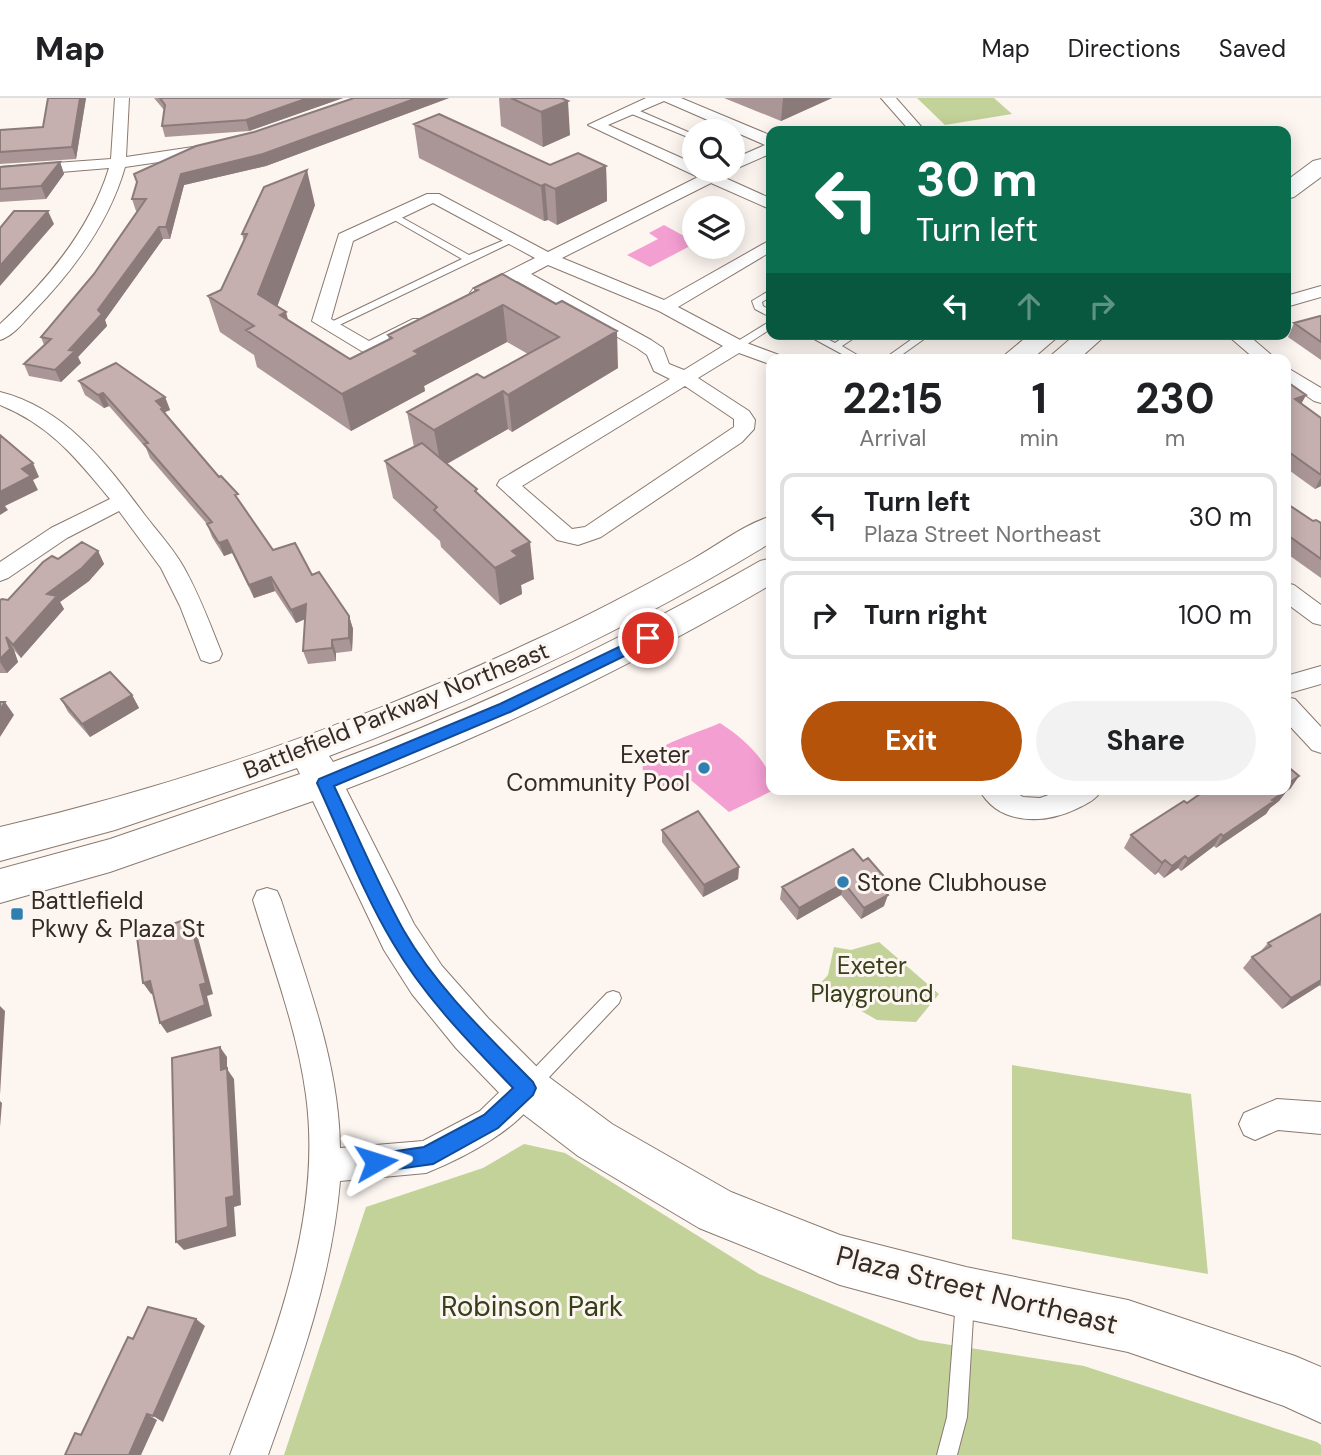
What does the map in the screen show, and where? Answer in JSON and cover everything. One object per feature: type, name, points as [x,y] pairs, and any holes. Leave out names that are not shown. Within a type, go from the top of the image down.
[{"type":"main road","points":[[1291,187],[1321,166]]},
{"type":"main road","points":[[1021,354],[1040,340]]},
{"type":"main road","points":[[1068,354],[1086,340]]},
{"type":"main road","name":"Battlefield Parkway Northeast","points":[[0,886],[141,845],[316,766],[422,704],[555,646],[679,583],[766,531]]},
{"type":"main road","name":"Battlefield Parkway Northeast","points":[[0,844],[118,812],[236,775],[316,766],[431,741],[579,673],[710,605],[766,572]]},
{"type":"main road","name":"Plaza Street Northeast","points":[[316,766],[398,937],[428,980],[472,1032],[526,1088],[595,1140],[716,1211],[840,1260],[966,1293],[1128,1326],[1295,1383],[1321,1396]]},
{"type":"street","points":[[0,334],[41,292],[76,247],[104,201],[117,163],[122,98]]},
{"type":"street","points":[[658,98],[596,125],[682,160]]},
{"type":"street","points":[[669,98],[766,142]]},
{"type":"street","points":[[888,98],[913,126]]},
{"type":"street","points":[[0,172],[117,163],[229,145]]},
{"type":"street","points":[[745,157],[766,148]]},
{"type":"street","points":[[468,299],[702,182]]},
{"type":"street","points":[[732,182],[766,202]]},
{"type":"street","points":[[430,318],[368,349],[321,321],[345,238],[433,197],[572,271],[614,285],[665,307],[737,346],[766,357]]},
{"type":"street","points":[[665,307],[766,248]]},
{"type":"street","points":[[518,274],[644,344],[656,352],[661,367],[685,378],[745,420],[744,429],[735,438],[593,532],[578,538],[565,535],[508,485],[685,378],[737,346]]},
{"type":"street","points":[[1291,300],[1321,291]]},
{"type":"street","points":[[1240,340],[1253,354]]},
{"type":"street","points":[[737,346],[766,373]]},
{"type":"street","points":[[1291,376],[1321,397]]},
{"type":"street","points":[[0,398],[35,412],[72,440],[123,501],[171,565],[192,606],[210,654]]},
{"type":"street","points":[[0,573],[35,546],[77,521],[123,501]]},
{"type":"street","points":[[1291,595],[1321,617]]},
{"type":"street","points":[[1291,684],[1321,675]]},
{"type":"street","points":[[1291,711],[1321,743]]},
{"type":"street","points":[[998,795],[1018,807],[1040,810],[1062,806],[1079,795]]},
{"type":"street","points":[[249,1455],[299,1317],[315,1256],[326,1167],[322,1092],[312,1047],[267,900]]},
{"type":"street","points":[[326,1167],[426,1157],[491,1122],[526,1088]]},
{"type":"street","points":[[1255,1124],[1277,1114],[1321,1118]]},
{"type":"lane","points":[[630,110],[682,132]]},
{"type":"lane","points":[[392,215],[469,259]]},
{"type":"lane","points":[[328,327],[512,240]]},
{"type":"lane","points":[[766,296],[757,301],[758,307],[766,312]]},
{"type":"lane","points":[[737,346],[766,327]]},
{"type":"lane","points":[[823,340],[850,354]]},
{"type":"lane","points":[[836,346],[846,340]]},
{"type":"lane","points":[[896,354],[917,340]]},
{"type":"lane","points":[[526,1088],[613,998]]},
{"type":"lane","points":[[947,1455],[957,1417],[966,1293]]},
{"type":"green space","points":[[917,98],[994,98],[1012,114],[945,125]]},
{"type":"green space","name":"Exeter Playground","points":[[879,942],[939,994],[916,1022],[877,1020],[818,986],[828,975],[834,947],[851,950]]},
{"type":"green space","points":[[1012,1065],[1191,1094],[1208,1274],[1012,1239]]},
{"type":"green space","name":"Robinson Park","points":[[524,1144],[565,1153],[759,1274],[919,1340],[1084,1366],[1317,1442],[1321,1445],[1321,1455],[284,1455],[366,1207],[483,1168]]},
{"type":"shaded area","points":[[664,225],[682,235],[682,250],[650,267],[627,255],[658,239],[649,233]]},
{"type":"shaded area","name":"Exeter Community Pool","points":[[720,723],[742,739],[766,767],[766,794],[729,812],[692,781],[665,790],[653,786],[643,772],[645,761],[673,742]]},
{"type":"building","points":[[48,98],[80,98],[72,147],[0,152],[0,130],[43,127]]},
{"type":"building","points":[[160,98],[308,98],[246,120],[162,126],[165,105]]},
{"type":"building","points":[[354,98],[417,98],[263,154],[181,174],[166,227],[159,227],[98,310],[102,314],[69,350],[75,351],[55,370],[24,364],[51,339],[41,337],[94,274],[146,199],[132,199],[137,182],[134,174],[196,146],[254,132]]},
{"type":"building","points":[[511,98],[561,98],[568,101],[541,112]]},
{"type":"building","points":[[439,114],[550,165],[578,153],[606,166],[555,189],[545,184],[541,186],[414,124]]},
{"type":"building","points":[[60,162],[41,186],[0,189],[0,167]]},
{"type":"building","points":[[307,170],[258,294],[286,312],[280,315],[350,359],[392,338],[388,335],[478,290],[474,288],[502,274],[556,304],[562,301],[617,331],[508,395],[503,391],[434,430],[407,412],[477,374],[484,378],[559,337],[503,305],[414,351],[419,354],[342,394],[246,330],[254,326],[208,296],[221,290],[247,234],[242,234],[264,187]]},
{"type":"building","points":[[14,211],[48,211],[0,266],[0,228]]},
{"type":"building","points":[[1320,316],[1321,342],[1294,323]]},
{"type":"building","points":[[116,363],[165,397],[156,401],[163,408],[161,409],[219,477],[238,494],[235,495],[273,550],[295,543],[312,575],[319,572],[349,616],[349,638],[332,640],[332,648],[303,651],[306,604],[291,610],[271,577],[249,585],[227,540],[219,543],[207,524],[212,522],[144,444],[148,443],[103,393],[98,395],[79,381]]},
{"type":"building","points":[[1291,384],[1306,395],[1295,399],[1321,418],[1321,475],[1291,454]]},
{"type":"building","points":[[0,435],[33,463],[22,469],[31,476],[0,492]]},
{"type":"building","points":[[422,443],[477,489],[475,491],[530,542],[512,551],[518,556],[495,568],[434,510],[437,507],[385,461]]},
{"type":"building","points":[[1291,506],[1313,521],[1321,523],[1321,559],[1291,538]]},
{"type":"building","points":[[82,542],[98,551],[82,568],[47,594],[57,596],[13,645],[6,637],[10,649],[0,659],[0,600],[8,600],[43,562],[52,556],[58,559]]},
{"type":"building","points":[[110,672],[132,695],[82,724],[61,699]]},
{"type":"building","points":[[1291,769],[1299,776],[1291,782]]},
{"type":"building","points":[[1198,795],[1279,795],[1188,859],[1185,856],[1172,866],[1165,860],[1162,863],[1131,835],[1184,801],[1187,803]]},
{"type":"building","points":[[698,811],[739,867],[704,885],[662,830]]},
{"type":"building","name":"Stone Clubhouse","points":[[853,849],[863,861],[868,858],[887,880],[878,884],[888,895],[864,908],[844,883],[799,908],[782,887]]},
{"type":"building","points":[[1321,914],[1321,980],[1291,998],[1252,957],[1271,946],[1268,943]]},
{"type":"building","points":[[189,918],[206,983],[200,985],[205,1005],[160,1023],[150,981],[143,983],[137,937]]},
{"type":"building","points":[[220,1047],[221,1070],[227,1068],[234,1196],[226,1198],[228,1227],[176,1242],[172,1058]]},
{"type":"building","points":[[148,1307],[196,1319],[153,1416],[147,1414],[129,1455],[65,1455],[75,1433],[81,1435],[128,1337],[133,1339]]},
{"type":"place","name":"Exeter Community Pool","points":[[704,768]]},
{"type":"place","name":"Stone Clubhouse","points":[[843,882]]},
{"type":"place","name":"Battlefield Pkwy & Plaza St","points":[[17,914]]},
{"type":"route","points":[[376,1162],[426,1157],[491,1122],[526,1088],[472,1032],[428,980],[398,937],[325,783],[505,708],[648,638]]}]
